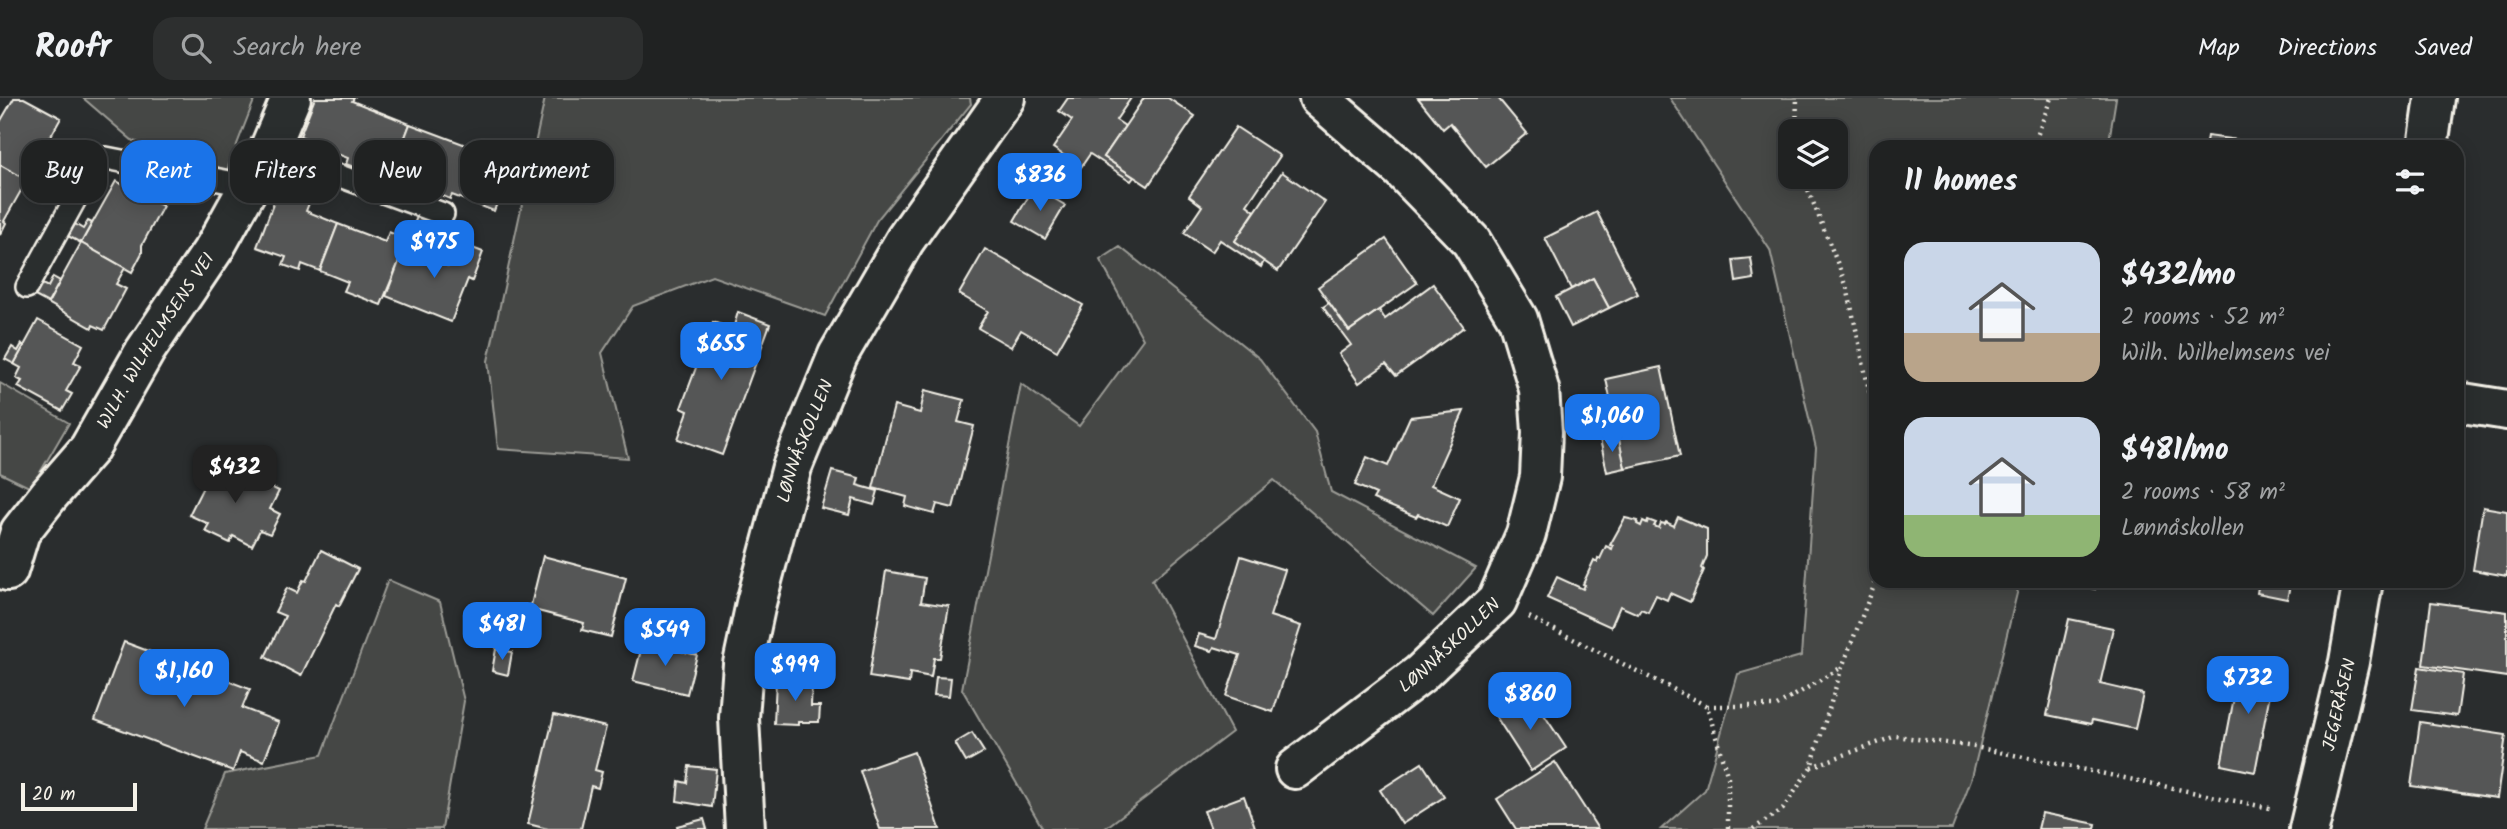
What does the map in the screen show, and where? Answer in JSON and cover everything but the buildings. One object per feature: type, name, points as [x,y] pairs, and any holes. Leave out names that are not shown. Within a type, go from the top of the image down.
[{"type":"street","name":"WILH. WILHELMSENS VEI","points":[[273,140],[291,98]]},
{"type":"street","name":"LØNNÅSKOLLEN","points":[[745,829],[739,718],[743,664],[756,603],[792,467],[838,355],[905,240],[1005,98]]},
{"type":"street","name":"LØNNÅSKOLLEN","points":[[1295,769],[1419,674],[1497,601],[1526,534],[1540,477],[1542,432],[1539,389],[1518,319],[1471,241],[1400,168],[1319,98]]},
{"type":"street","points":[[2429,140],[2435,98]]},
{"type":"street","name":"WILH. WILHELMSENS VEI","points":[[8,571],[20,533],[48,495],[89,449],[145,351],[215,247],[240,203]]},
{"type":"street","points":[[2464,403],[2507,410]]},
{"type":"street","name":"JEGERÅSEN","points":[[2311,823],[2349,662],[2362,588]]},
{"type":"lane","points":[[27,287],[95,163],[106,158],[230,182]]},
{"type":"lane","points":[[340,176],[443,214]]},
{"type":"path","points":[[1796,119],[1797,98]]},
{"type":"path","points":[[2036,140],[2051,98]]},
{"type":"path","points":[[1808,189],[1847,287],[1869,390]]},
{"type":"path","points":[[1753,829],[1783,809],[1811,768],[1842,667],[1873,588]]},
{"type":"path","points":[[1497,601],[1707,706],[1777,706],[1842,667]]},
{"type":"path","points":[[1707,706],[1728,778],[1728,829]]},
{"type":"path","points":[[1811,768],[1896,736],[1975,747],[2311,823]]},
{"type":"shaded area","points":[[83,98],[255,98],[239,140],[230,140],[230,162],[227,170],[216,167],[216,140],[132,140]]},
{"type":"shaded area","points":[[545,98],[970,98],[971,104],[877,220],[825,316],[712,276],[633,306],[602,353],[628,458],[498,449],[488,361],[522,203],[614,203],[614,140],[536,140]]},
{"type":"shaded area","points":[[1670,98],[2116,98],[2109,140],[1869,140],[1869,588],[2018,588],[1972,777],[1952,829],[1661,829],[1705,790],[1738,674],[1801,656],[1816,448],[1770,250]]},
{"type":"shaded area","points":[[1120,247],[1260,359],[1315,432],[1331,492],[1476,568],[1433,616],[1274,480],[1152,580],[1232,732],[1104,829],[1043,829],[962,689],[1021,384],[1079,426],[1143,339],[1100,260]]},
{"type":"shaded area","points":[[0,383],[69,423],[31,488],[0,473]]},
{"type":"shaded area","points":[[388,580],[440,602],[464,701],[442,829],[202,829],[225,774],[322,755]]}]
